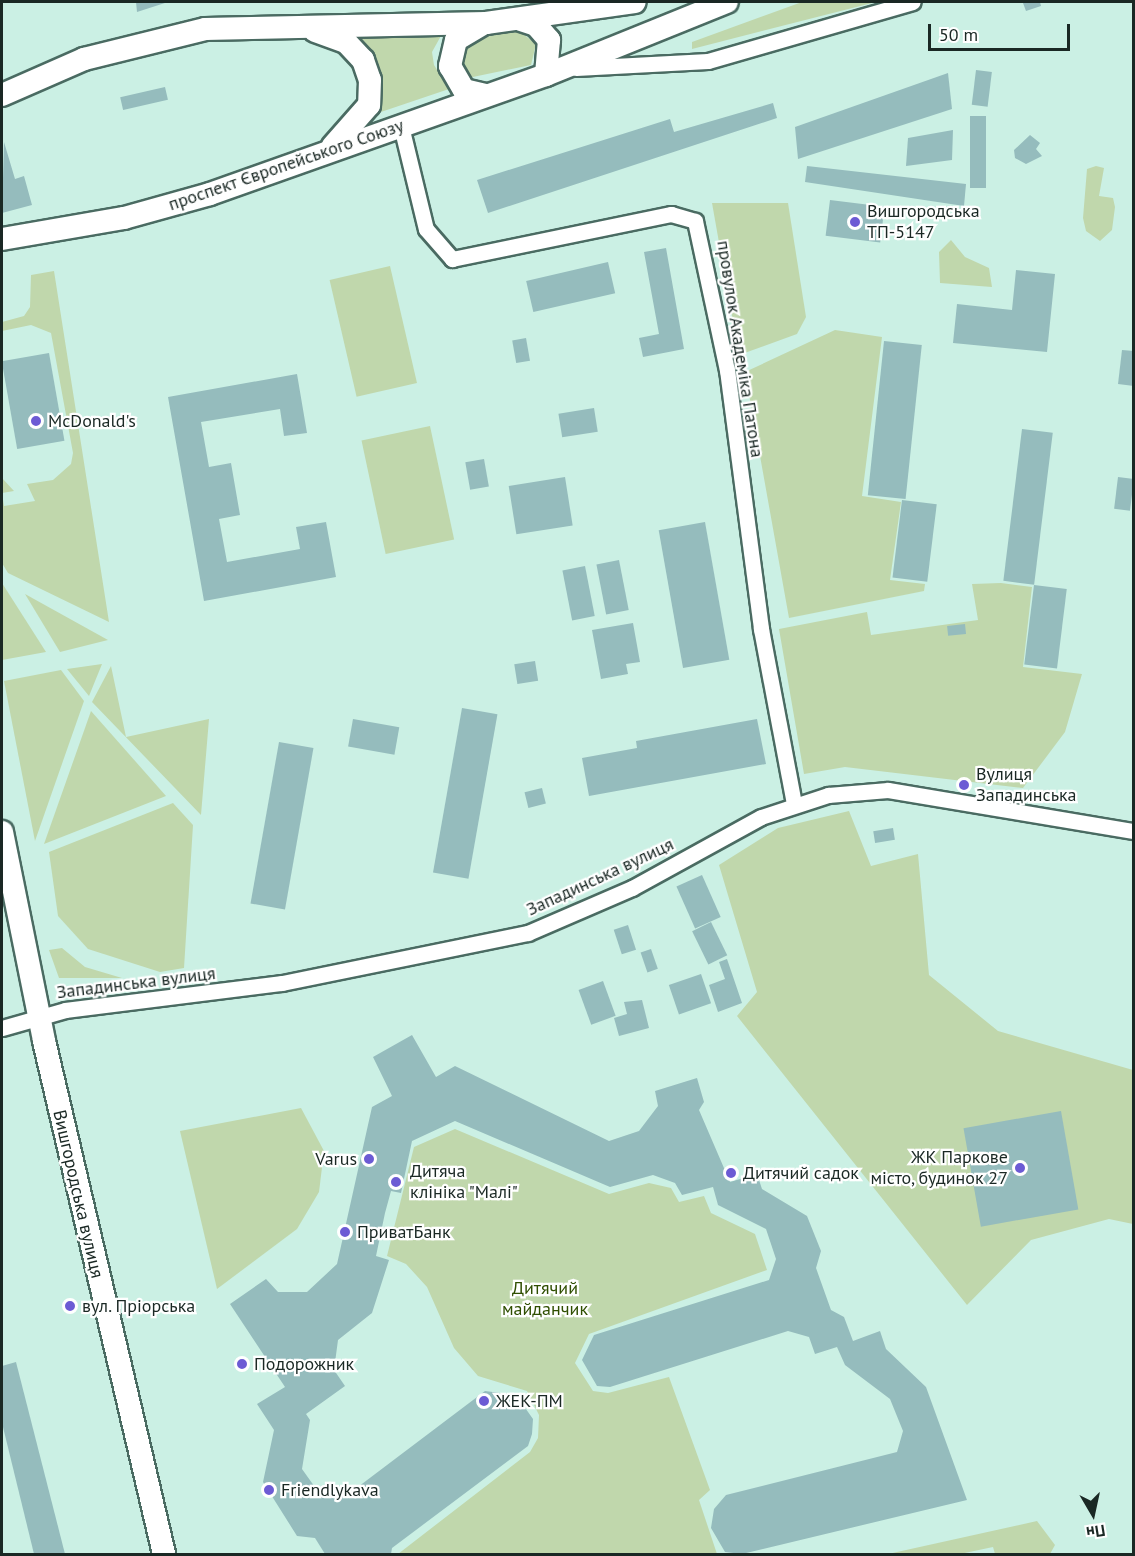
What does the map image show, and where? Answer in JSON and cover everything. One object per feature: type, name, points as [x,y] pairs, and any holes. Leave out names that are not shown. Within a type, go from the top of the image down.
[{"type":"main road","points":[[2,95],[84,58],[180,33],[300,27],[486,23],[521,20],[635,2]]},
{"type":"main road","name":"проспект Європейського Союзу","points":[[2,239],[124,218],[328,152],[555,72],[727,2]]},
{"type":"main road","points":[[521,20],[536,25],[549,40],[555,72]]},
{"type":"main road","points":[[486,23],[456,40],[450,66],[464,90],[486,95]]},
{"type":"main road","points":[[300,27],[346,42],[363,60],[370,80],[369,105],[328,152]]},
{"type":"main road","name":"Вишгородська вулиця","points":[[2,832],[38,1016],[164,1554]]},
{"type":"street","points":[[545,16],[576,2]]},
{"type":"street","name":"проспект Європейського Союзу","points":[[555,72],[708,61],[913,2]]},
{"type":"street","name":"провулок Академіка Патона","points":[[401,126],[426,229],[452,260],[672,214],[695,221],[727,370],[761,629],[794,804]]},
{"type":"street","name":"Западинська вулиця","points":[[2,1028],[38,1016],[282,983],[528,933],[613,897],[794,804],[828,795],[888,790],[1134,831]]},
{"type":"green space","points":[[802,2],[876,2],[692,49],[692,42]]},
{"type":"green space","points":[[518,30],[536,44],[531,65],[468,78],[461,68],[461,42],[475,33]]},
{"type":"green space","points":[[442,34],[432,52],[434,65],[449,89],[375,114],[379,67],[356,38]]},
{"type":"green space","points":[[1096,166],[1104,168],[1099,196],[1113,198],[1115,207],[1112,230],[1100,241],[1086,231],[1083,218],[1087,169]]},
{"type":"green space","points":[[712,203],[788,203],[806,317],[797,334],[739,355]]},
{"type":"green space","points":[[951,240],[965,257],[989,268],[992,287],[940,283],[939,252]]},
{"type":"green space","points":[[390,266],[417,383],[357,397],[330,280]]},
{"type":"green space","points":[[54,271],[109,622],[8,573],[2,563],[2,493],[4,506],[35,501],[27,484],[53,480],[71,464],[73,453],[51,333],[31,325],[2,331],[2,322],[24,316],[30,307],[31,275]]},
{"type":"green space","points":[[835,330],[882,337],[862,496],[901,502],[890,580],[925,584],[924,591],[789,618],[745,372]]},
{"type":"green space","points":[[430,426],[454,539],[386,554],[362,441]]},
{"type":"green space","points":[[2,478],[14,491],[2,493]]},
{"type":"green space","points":[[2,583],[46,652],[2,660]]},
{"type":"green space","points":[[1001,583],[1032,587],[1023,667],[1082,674],[1065,732],[1023,788],[845,767],[804,774],[779,629],[867,612],[871,635],[978,620],[972,584]]},
{"type":"green space","points":[[25,594],[108,640],[60,652]]},
{"type":"green space","points":[[102,664],[89,696],[67,669]]},
{"type":"green space","points":[[111,666],[126,737],[209,719],[201,815],[92,702]]},
{"type":"green space","points":[[61,670],[84,701],[35,841],[4,681]]},
{"type":"green space","points":[[91,711],[166,796],[44,844]]},
{"type":"green space","points":[[173,803],[193,825],[184,968],[160,972],[88,949],[58,916],[49,852]]},
{"type":"green space","points":[[849,811],[871,866],[918,854],[929,975],[998,1031],[1133,1070],[1133,1224],[1109,1219],[1031,1240],[967,1305],[737,1016],[757,992],[719,865],[778,828]]},
{"type":"green space","points":[[62,948],[85,967],[122,978],[59,978],[49,950]]},
{"type":"green space","points":[[301,1108],[324,1151],[319,1192],[297,1229],[217,1289],[180,1131]]},
{"type":"green space","name":"Дитячий майданчик","points":[[455,1129],[609,1194],[649,1183],[671,1188],[679,1202],[704,1196],[711,1213],[755,1234],[767,1270],[589,1334],[575,1363],[593,1391],[608,1393],[669,1377],[710,1490],[699,1500],[717,1554],[398,1554],[530,1452],[538,1438],[539,1415],[527,1391],[478,1376],[454,1348],[427,1287],[406,1264],[387,1256],[414,1147]]},
{"type":"green space","points":[[1037,1521],[1055,1545],[1050,1554],[995,1554],[993,1547],[960,1554],[888,1554]]},
{"type":"building","points":[[136,2],[168,2],[137,12]]},
{"type":"building","points":[[1040,2],[1041,6],[1026,11],[1023,3]]},
{"type":"building","points":[[976,70],[992,72],[988,107],[972,105]]},
{"type":"building","points":[[948,73],[952,109],[798,159],[795,127]]},
{"type":"building","points":[[165,87],[168,100],[123,110],[120,97]]},
{"type":"building","points":[[773,103],[777,118],[488,213],[477,180],[670,119],[674,132]]},
{"type":"building","points":[[970,116],[986,116],[986,188],[970,188]]},
{"type":"building","points":[[953,130],[952,160],[906,166],[908,138]]},
{"type":"building","points":[[1030,135],[1040,143],[1036,149],[1042,156],[1026,164],[1015,158],[1014,150]]},
{"type":"building","points":[[4,142],[15,179],[24,176],[32,205],[2,213]]},
{"type":"building","points":[[807,166],[966,184],[964,206],[805,182]]},
{"type":"building","name":"Вишгородська ТП-5147","points":[[830,200],[885,207],[880,242],[826,236]]},
{"type":"building","points":[[666,248],[684,349],[643,357],[639,338],[659,334],[644,252]]},
{"type":"building","points":[[608,262],[615,293],[533,312],[526,281]]},
{"type":"building","points":[[1016,270],[1055,274],[1047,352],[953,343],[957,304],[1012,310]]},
{"type":"building","points":[[526,338],[530,361],[516,363],[512,340]]},
{"type":"building","points":[[884,341],[922,345],[906,499],[868,495]]},
{"type":"building","points":[[1122,350],[1134,351],[1134,386],[1118,384]]},
{"type":"building","name":"McDonald's","points":[[49,353],[64,441],[17,449],[2,361]]},
{"type":"building","points":[[297,374],[307,433],[284,436],[280,409],[201,422],[209,467],[231,463],[240,515],[219,519],[227,562],[300,549],[296,527],[326,522],[336,577],[204,601],[168,397]]},
{"type":"building","points":[[594,408],[598,432],[562,437],[558,414]]},
{"type":"building","points":[[1022,429],[1053,433],[1034,585],[1003,581]]},
{"type":"building","points":[[484,459],[489,487],[470,490],[465,462]]},
{"type":"building","points":[[565,477],[573,525],[516,534],[509,486]]},
{"type":"building","points":[[1118,477],[1134,479],[1130,511],[1114,509]]},
{"type":"building","points":[[902,500],[937,504],[927,582],[892,577]]},
{"type":"building","points":[[705,522],[729,660],[683,668],[659,530]]},
{"type":"building","points":[[619,560],[629,610],[606,614],[596,564]]},
{"type":"building","points":[[585,566],[595,616],[572,620],[562,570]]},
{"type":"building","points":[[1034,585],[1067,589],[1057,668],[1024,664]]},
{"type":"building","points":[[633,623],[640,662],[626,664],[628,674],[601,679],[592,630]]},
{"type":"building","points":[[965,624],[966,634],[948,636],[947,626]]},
{"type":"building","points":[[535,661],[538,681],[517,684],[514,664]]},
{"type":"building","points":[[462,708],[497,714],[468,879],[433,872]]},
{"type":"building","points":[[353,719],[399,727],[394,755],[348,747]]},
{"type":"building","points":[[757,719],[766,764],[589,796],[582,758],[637,748],[636,741]]},
{"type":"building","points":[[279,742],[313,748],[285,910],[251,904]]},
{"type":"building","points":[[542,788],[546,804],[528,808],[525,792]]},
{"type":"building","points":[[893,828],[895,840],[875,843],[873,831]]},
{"type":"building","points":[[702,875],[721,917],[695,928],[676,886]]},
{"type":"building","points":[[711,922],[727,955],[708,964],[692,931]]},
{"type":"building","points":[[628,925],[636,950],[622,954],[614,930]]},
{"type":"building","points":[[651,949],[658,969],[647,972],[641,953]]},
{"type":"building","points":[[727,959],[742,1003],[718,1012],[709,985],[725,979],[719,962]]},
{"type":"building","points":[[701,974],[711,1003],[679,1014],[669,985]]},
{"type":"building","points":[[603,981],[616,1016],[591,1025],[579,990]]},
{"type":"building","points":[[642,1000],[649,1028],[619,1036],[614,1018],[627,1014],[624,1002]]},
{"type":"building","points":[[412,1035],[436,1077],[455,1066],[609,1141],[639,1131],[658,1106],[655,1091],[697,1078],[704,1102],[699,1110],[730,1182],[757,1174],[762,1189],[807,1216],[821,1251],[816,1268],[831,1310],[844,1317],[853,1341],[880,1331],[886,1349],[926,1387],[967,1500],[742,1554],[725,1552],[711,1528],[714,1509],[726,1495],[897,1452],[903,1431],[890,1399],[845,1365],[837,1347],[815,1354],[809,1337],[788,1331],[610,1387],[597,1386],[582,1360],[594,1335],[769,1280],[776,1259],[766,1229],[718,1205],[713,1187],[682,1195],[675,1183],[653,1175],[610,1187],[455,1121],[412,1141],[401,1193],[391,1191],[385,1213],[376,1256],[389,1260],[372,1313],[338,1340],[334,1370],[345,1386],[306,1414],[310,1420],[302,1469],[322,1497],[346,1496],[485,1391],[516,1395],[533,1419],[528,1446],[392,1548],[391,1554],[325,1554],[315,1538],[297,1536],[263,1482],[274,1430],[257,1404],[285,1387],[230,1304],[266,1279],[278,1292],[307,1292],[337,1264],[372,1107],[392,1096],[373,1057]]},
{"type":"building","name":"ЖК Паркове місто, будинок 27","points":[[1061,1111],[1078,1209],[981,1227],[964,1128]]},
{"type":"building","points":[[16,1362],[65,1554],[34,1554],[2,1423],[2,1366]]},
{"type":"place","name":"Вишгородська ТП-5147","points":[[855,222]]},
{"type":"place","name":"McDonald's","points":[[36,421]]},
{"type":"place","name":"Вулиця Западинська","points":[[964,785]]},
{"type":"place","name":"Varus","points":[[369,1159]]},
{"type":"place","name":"ЖК Паркове місто, будинок 27","points":[[1020,1168]]},
{"type":"place","name":"Дитячий садок","points":[[731,1173]]},
{"type":"place","name":"Дитяча клініка \"Малі\"","points":[[396,1182]]},
{"type":"place","name":"ПриватБанк","points":[[345,1232]]},
{"type":"place","name":"вул. Пріорська","points":[[70,1306]]},
{"type":"place","name":"Подорожник","points":[[242,1364]]},
{"type":"place","name":"ЖЕК-ПМ","points":[[484,1401]]},
{"type":"place","name":"Friendlykava","points":[[269,1490]]}]
